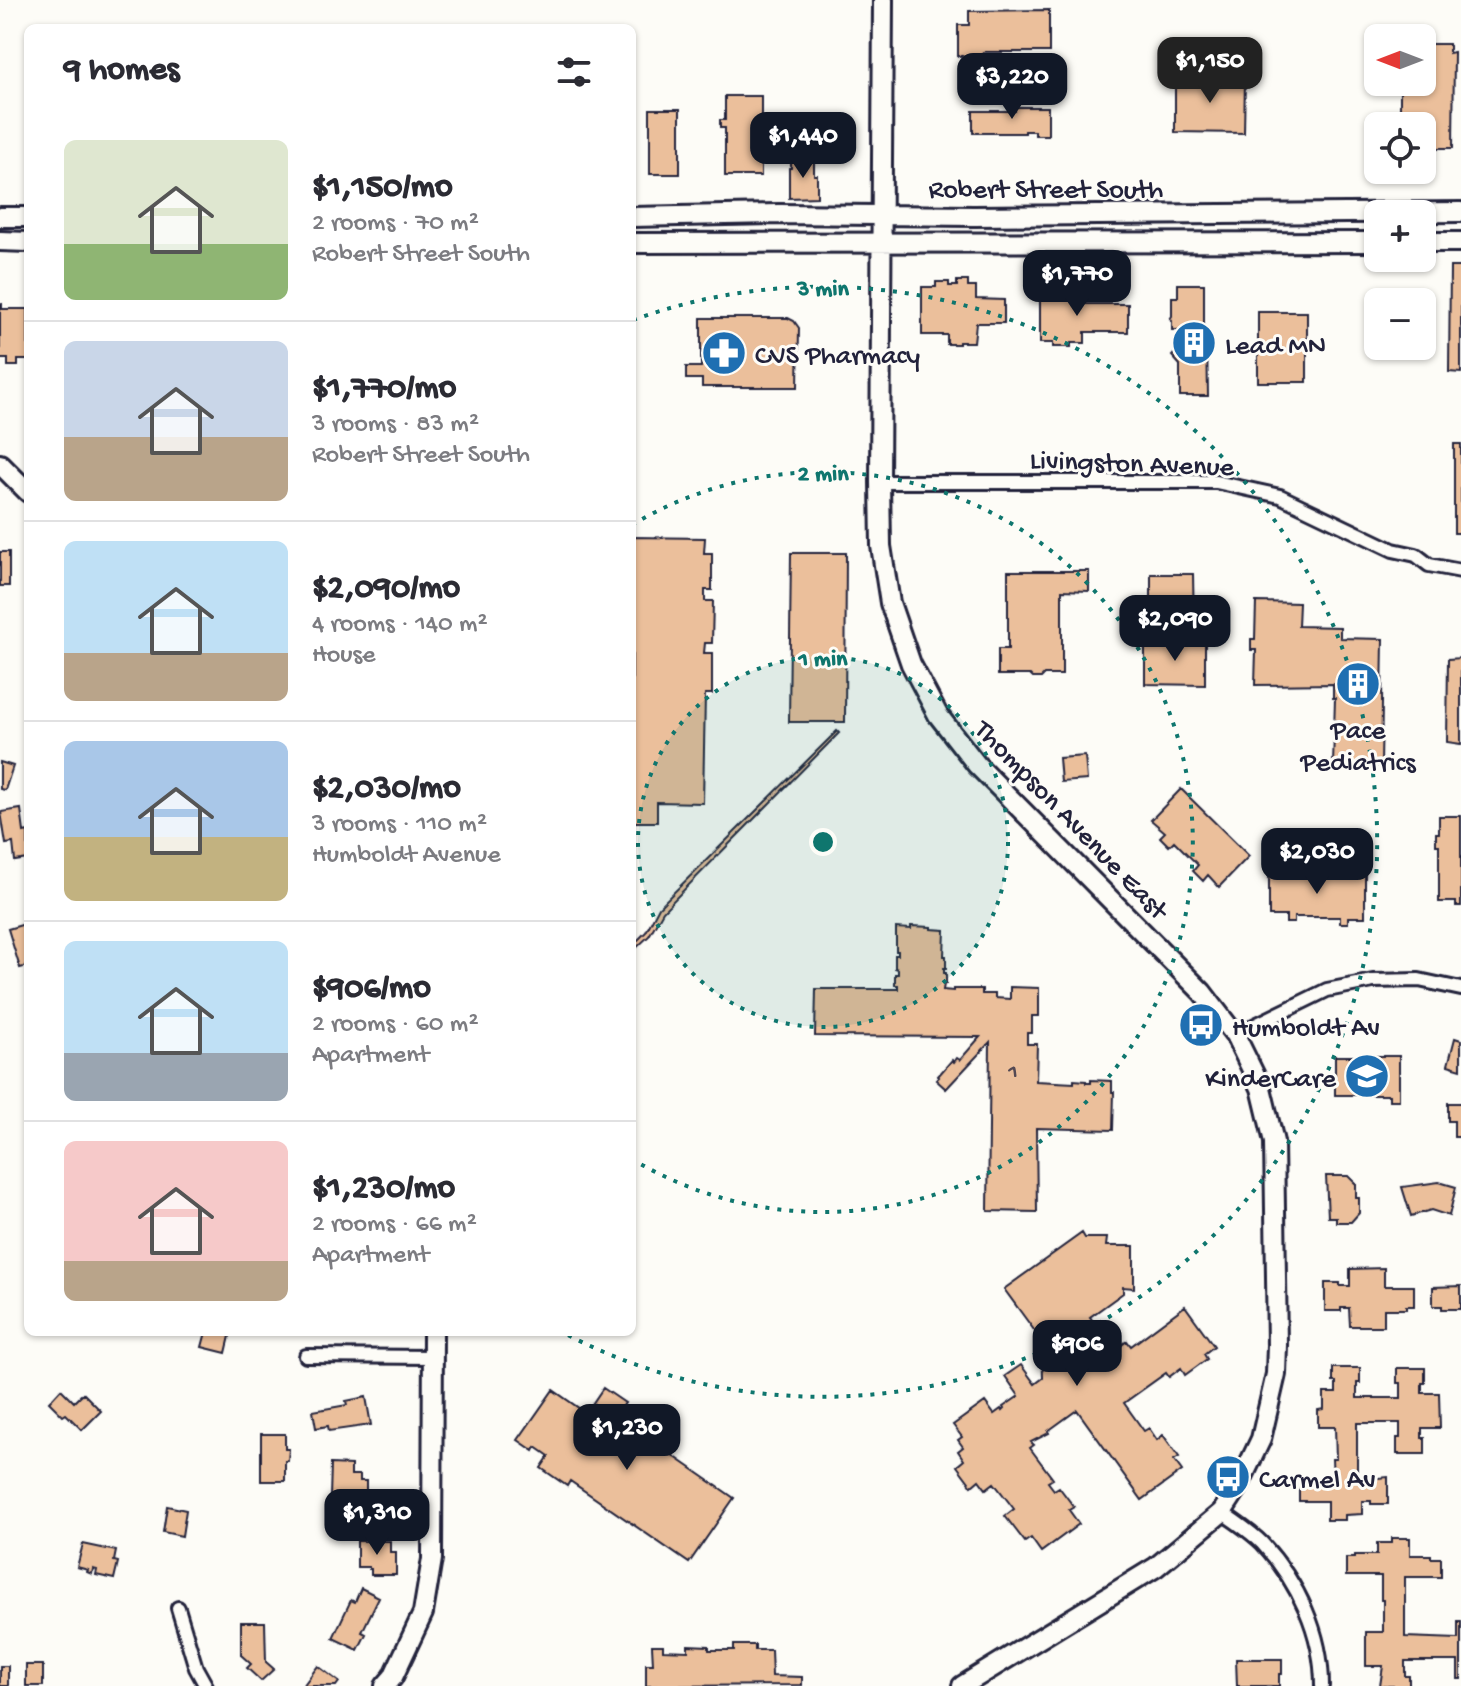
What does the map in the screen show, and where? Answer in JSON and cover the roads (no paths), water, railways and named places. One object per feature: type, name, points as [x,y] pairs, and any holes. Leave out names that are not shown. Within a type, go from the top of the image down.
[{"type":"street","name":"Thompson Avenue East","points":[[883,0],[880,482],[881,546],[890,603],[911,664],[938,715],[977,765],[1202,992],[1235,1035],[1261,1088],[1274,1142],[1276,1374],[1261,1439],[1237,1489],[1222,1512],[1156,1567],[962,1686]]},
{"type":"street","name":"Robert Street South","points":[[636,217],[1461,212]]},
{"type":"street","points":[[0,217],[24,217]]},
{"type":"street","points":[[0,241],[24,242]]},
{"type":"street","name":"Robert Street South","points":[[636,243],[1364,242]]},
{"type":"street","points":[[1436,242],[1461,242]]},
{"type":"street","points":[[0,464],[24,488]]},
{"type":"street","name":"Livingston Avenue","points":[[880,482],[1216,482],[1280,496],[1393,550],[1416,555],[1429,565],[1461,571]]},
{"type":"street","points":[[1235,1035],[1327,990],[1373,981],[1419,980],[1461,989]]},
{"type":"street","points":[[385,1686],[393,1677],[423,1613],[432,1559],[433,1336]]},
{"type":"street","points":[[306,1356],[433,1357]]},
{"type":"street","points":[[1222,1512],[1260,1542],[1287,1575],[1307,1611],[1316,1636],[1322,1686]]},
{"type":"street","points":[[178,1608],[196,1668],[206,1686]]},
{"type":"place","name":"Lead MN","points":[[1194,343]]},
{"type":"place","name":"CVS Pharmacy","points":[[724,353]]},
{"type":"place","name":"Pace Pediatrics","points":[[1358,684]]},
{"type":"place","name":"Humboldt Av","points":[[1201,1025]]},
{"type":"place","name":"KinderCare","points":[[1367,1076]]},
{"type":"place","name":"Carmel Av","points":[[1228,1477]]}]
